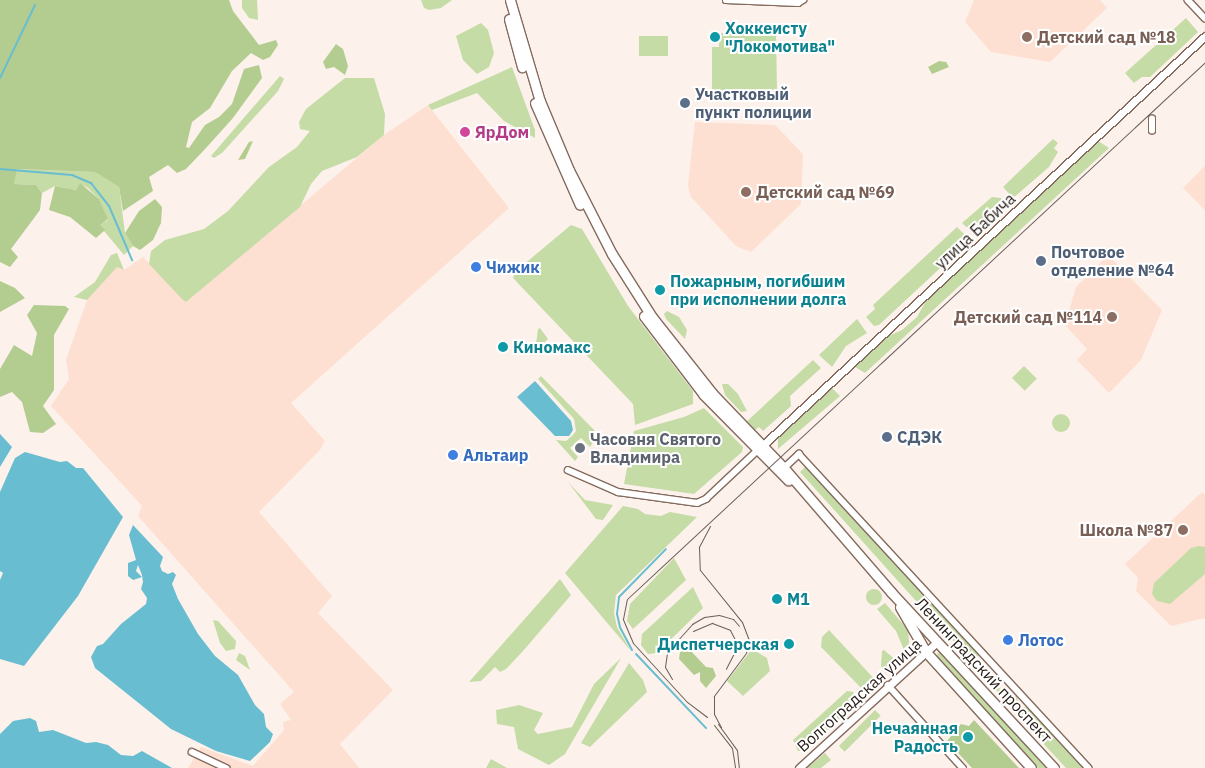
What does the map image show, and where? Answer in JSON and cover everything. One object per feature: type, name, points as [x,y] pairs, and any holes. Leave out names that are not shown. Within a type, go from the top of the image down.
[{"type":"main road","name":"Ленинградский проспект","points":[[504,0],[522,66],[548,139],[619,278],[704,394],[782,470],[891,592],[1054,768]]},
{"type":"main road","name":"Ленинградский проспект","points":[[510,0],[528,64],[555,139],[612,254],[652,317],[696,373],[760,448]]},
{"type":"main road","name":"Ленинградский проспект","points":[[891,592],[926,652],[1031,768]]},
{"type":"street","points":[[726,0],[798,3],[803,0]]},
{"type":"street","points":[[1188,0],[1205,18]]},
{"type":"street","name":"улица Бабича","points":[[760,448],[1205,36]]},
{"type":"street","points":[[1152,119],[1152,131]]},
{"type":"street","points":[[568,470],[625,494],[700,503],[760,448]]},
{"type":"street","points":[[782,470],[799,454],[1089,768]]},
{"type":"street","name":"Волгоградская улица","points":[[799,768],[937,642]]},
{"type":"street","points":[[888,685],[962,768]]},
{"type":"street","points":[[192,752],[227,768]]},
{"type":"shaded area","name":"Детский сад №18","points":[[974,0],[1100,0],[1107,8],[1050,62],[991,52],[965,22]]},
{"type":"shaded area","points":[[428,105],[509,208],[291,403],[325,441],[320,450],[259,512],[332,596],[318,613],[393,690],[340,744],[359,768],[188,768],[201,747],[253,766],[284,730],[283,722],[291,720],[280,704],[294,692],[138,516],[142,506],[51,406],[69,379],[66,360],[87,300],[117,266],[124,270],[143,257],[186,302],[384,135]]},
{"type":"shaded area","name":"Детский сад №69","points":[[695,122],[775,125],[803,154],[801,204],[751,252],[736,246],[691,197],[688,186]]},
{"type":"shaded area","points":[[1205,166],[1205,210],[1183,188]]},
{"type":"shaded area","name":"Детский сад №114","points":[[1108,255],[1162,310],[1141,360],[1109,393],[1077,360],[1087,349],[1065,325],[1076,287]]},
{"type":"shaded area","name":"Школа №87","points":[[1202,492],[1205,495],[1205,618],[1171,626],[1136,591],[1138,578],[1125,564]]},
{"type":"green space","points":[[0,0],[229,0],[233,11],[259,45],[276,40],[278,45],[270,57],[263,60],[251,53],[232,71],[210,108],[192,122],[186,147],[189,148],[205,125],[219,117],[232,104],[244,69],[259,65],[262,78],[233,118],[206,148],[186,169],[177,173],[168,165],[149,177],[153,191],[123,211],[119,187],[95,172],[17,169],[14,184],[36,185],[42,193],[40,210],[11,249],[18,257],[10,267],[0,262]]},
{"type":"green space","points":[[242,0],[257,0],[258,20],[249,18],[242,8]]},
{"type":"green space","points":[[421,0],[452,0],[441,8],[429,10],[424,8]]},
{"type":"green space","points":[[1186,18],[1198,32],[1150,77],[1142,77],[1134,83],[1125,73]]},
{"type":"green space","points":[[481,23],[488,30],[494,53],[489,67],[477,74],[463,60],[456,36]]},
{"type":"green space","points":[[719,33],[776,34],[777,90],[712,90],[712,47],[719,47]]},
{"type":"green space","points":[[639,36],[668,36],[668,56],[639,56]]},
{"type":"green space","points":[[336,44],[343,49],[348,66],[345,75],[334,67],[326,69],[323,62]]},
{"type":"green space","points":[[939,61],[946,62],[949,67],[932,74],[928,67]]},
{"type":"green space","points":[[512,67],[535,130],[535,138],[504,121],[477,93],[432,110],[428,105]]},
{"type":"green space","points":[[280,76],[284,79],[278,91],[222,153],[214,158],[211,156]]},
{"type":"green space","points":[[345,78],[374,78],[385,114],[384,135],[357,157],[322,171],[311,184],[300,207],[186,302],[183,300],[149,264],[151,251],[165,240],[204,229],[228,211],[269,167],[297,147],[310,131],[300,129],[299,122],[306,109]]},
{"type":"green space","points":[[1053,139],[1058,143],[1054,148],[1058,152],[1049,167],[1013,198],[1003,187]]},
{"type":"green space","points":[[253,141],[245,159],[238,160],[249,142]]},
{"type":"green space","points":[[1098,141],[1109,148],[865,373],[855,367],[884,338],[902,330],[917,317],[927,299]]},
{"type":"green space","points":[[17,169],[95,172],[119,187],[125,233],[133,246],[124,255],[99,225],[108,220],[99,199],[88,188],[80,184],[76,190],[55,186],[42,193],[36,185],[13,184]]},
{"type":"green space","points":[[80,183],[99,199],[108,219],[100,225],[105,230],[96,238],[70,217],[49,210],[55,186],[76,190]]},
{"type":"green space","points":[[992,197],[1001,198],[1004,203],[1002,211],[978,232],[972,232],[962,223]]},
{"type":"green space","points":[[155,199],[162,207],[161,223],[153,240],[140,250],[133,246],[125,233],[139,211]]},
{"type":"green space","points":[[571,225],[582,229],[628,306],[693,391],[693,404],[635,425],[633,404],[513,278],[516,271]]},
{"type":"green space","points":[[957,227],[966,236],[964,246],[879,325],[874,326],[866,317],[875,309],[873,305]]},
{"type":"green space","points":[[117,253],[124,270],[117,267],[87,300],[74,297],[95,282],[111,255]]},
{"type":"green space","points":[[0,281],[15,288],[25,298],[0,312]]},
{"type":"green space","points":[[34,305],[65,306],[69,309],[54,335],[54,390],[43,406],[56,424],[43,433],[30,432],[22,402],[12,392],[0,397],[0,369],[14,345],[32,356],[37,333],[27,315]]},
{"type":"green space","points":[[667,311],[679,317],[687,330],[685,339],[666,319],[664,314]]},
{"type":"green space","points":[[857,319],[867,333],[846,346],[832,367],[819,355]]},
{"type":"green space","points":[[540,328],[548,339],[535,351],[538,329]]},
{"type":"green space","points":[[813,360],[821,368],[790,396],[791,406],[763,431],[759,427],[752,432],[744,424]]},
{"type":"green space","points":[[1024,366],[1037,379],[1025,391],[1012,378]]},
{"type":"green space","points":[[541,376],[598,434],[590,447],[581,438],[570,448],[578,457],[575,461],[556,440],[566,441],[573,435],[576,431],[574,419],[538,379]]},
{"type":"green space","points":[[722,384],[728,384],[738,394],[747,411],[741,412],[725,395]]},
{"type":"green space","points":[[832,388],[840,396],[778,449],[778,437]]},
{"type":"green space","points":[[704,408],[743,447],[742,452],[694,494],[624,484],[634,431],[684,417]]},
{"type":"green space","points":[[1057,414],[1065,414],[1070,419],[1068,430],[1057,432],[1052,427],[1052,419]]},
{"type":"green space","points":[[805,467],[900,565],[979,655],[971,663],[967,654],[943,631],[800,472]]},
{"type":"green space","points":[[568,482],[585,500],[613,505],[603,520],[596,519]]},
{"type":"green space","points":[[623,506],[638,509],[645,514],[661,516],[670,512],[697,517],[616,595],[614,613],[617,627],[631,651],[565,573]]},
{"type":"green space","points":[[1205,547],[1205,574],[1170,604],[1157,601],[1152,594],[1154,583],[1191,548]]},
{"type":"green space","points":[[674,558],[686,580],[633,629],[627,621],[630,604]]},
{"type":"green space","points":[[560,579],[571,595],[523,651],[506,669],[500,672],[495,667],[481,681],[469,682]]},
{"type":"green space","points":[[693,587],[703,608],[657,653],[648,654],[641,645],[642,634]]},
{"type":"green space","points":[[874,589],[882,597],[874,605],[866,597]]},
{"type":"green space","points":[[885,603],[908,630],[910,653],[904,658],[901,657],[904,650],[896,631],[877,609]]},
{"type":"green space","points":[[213,620],[218,621],[236,641],[235,649],[226,651],[220,643]]},
{"type":"green space","points":[[829,630],[878,683],[867,694],[821,647],[822,637]]},
{"type":"green space","points":[[688,648],[706,667],[713,668],[716,676],[706,688],[700,681],[700,672],[694,675],[679,659],[680,652]]},
{"type":"green space","points":[[752,649],[767,658],[770,671],[743,696],[727,681]]},
{"type":"green space","points":[[884,650],[898,662],[886,673],[881,666],[882,651]]},
{"type":"green space","points":[[939,652],[1047,768],[1038,768],[936,656]]},
{"type":"green space","points":[[239,653],[245,656],[250,670],[236,660]]},
{"type":"green space","points":[[621,658],[565,754],[549,765],[518,749],[514,727],[497,724],[496,710],[519,705],[543,713],[534,730],[538,734],[572,727],[594,684]]},
{"type":"green space","points":[[629,663],[643,680],[647,692],[590,747],[581,743]]},
{"type":"green space","points":[[985,675],[1009,697],[1017,696],[1018,703],[1013,707],[1008,706]]},
{"type":"green space","points":[[847,691],[853,692],[860,700],[804,751],[798,751],[793,740]]},
{"type":"green space","points":[[1024,707],[1028,708],[1084,768],[1066,768],[1017,715]]},
{"type":"green space","points":[[875,710],[881,716],[845,752],[839,746]]},
{"type":"green space","points":[[974,720],[1019,768],[972,768],[947,741],[961,724],[969,726]]},
{"type":"green space","points":[[825,753],[831,760],[821,768],[807,768]]},
{"type":"green space","points":[[491,759],[507,768],[486,768]]},
{"type":"water","points":[[535,381],[571,421],[573,430],[569,436],[555,436],[517,397]]},
{"type":"water","points":[[0,434],[12,447],[0,467]]},
{"type":"water","points":[[25,452],[60,462],[67,461],[76,468],[83,468],[123,517],[78,596],[24,666],[0,659],[0,580],[3,573],[0,571],[0,492],[15,458]]},
{"type":"water","points":[[133,525],[163,557],[160,566],[162,571],[168,574],[173,572],[176,575],[172,584],[178,599],[198,634],[215,656],[238,675],[255,705],[264,714],[266,727],[273,734],[270,742],[250,761],[216,751],[171,729],[95,668],[91,657],[97,646],[103,644],[121,624],[146,604],[147,598],[141,589],[143,582],[142,575],[138,565],[136,571],[142,577],[133,580],[128,576],[128,563],[136,560],[129,535]]},
{"type":"water","points":[[30,718],[36,721],[39,732],[53,730],[86,743],[96,742],[108,745],[121,755],[133,756],[142,751],[172,768],[0,768],[0,734],[13,721]]},
{"type":"waterway","points":[[0,78],[35,5]]},
{"type":"waterway","points":[[0,169],[72,175],[91,183],[109,206],[132,260]]},
{"type":"waterway","points":[[632,650],[620,627],[617,614],[619,597],[666,549]]},
{"type":"waterway","points":[[636,654],[706,728]]},
{"type":"tram line","points":[[707,717],[687,702],[633,643],[623,619],[627,599],[1205,62]]},
{"type":"tram line","points":[[710,526],[699,547],[700,570],[742,622],[749,640],[746,653],[714,696],[714,714],[721,727]]},
{"type":"tram line","points":[[672,679],[665,667],[667,652],[692,624],[704,617],[719,615],[733,619],[739,626]]},
{"type":"tram line","points":[[693,631],[712,623],[730,630],[736,642],[735,651],[726,669]]},
{"type":"tram line","points":[[718,724],[737,750],[739,768]]},
{"type":"tram line","points":[[714,725],[732,748],[735,768]]},
{"type":"place","name":"Хоккеисту \"Локомотива\"","points":[[715,37]]},
{"type":"place","name":"Детский сад №18","points":[[1027,37]]},
{"type":"place","name":"Участковый пункт полиции","points":[[685,103]]},
{"type":"place","name":"ЯрДом","points":[[465,132]]},
{"type":"place","name":"Детский сад №69","points":[[746,192]]},
{"type":"place","name":"Почтовое отделение №64","points":[[1041,261]]},
{"type":"place","name":"Чижик","points":[[476,267]]},
{"type":"place","name":"Пожарным, погибшим при исполнении долга","points":[[660,290]]},
{"type":"place","name":"Детский сад №114","points":[[1112,317]]},
{"type":"place","name":"Киномакс","points":[[503,347]]},
{"type":"place","name":"СДЭК","points":[[887,437]]},
{"type":"place","name":"Часовня Святого Владимира","points":[[580,448]]},
{"type":"place","name":"Альтаир","points":[[453,455]]},
{"type":"place","name":"Школа №87","points":[[1183,530]]},
{"type":"place","name":"М1","points":[[777,599]]},
{"type":"place","name":"Лотос","points":[[1008,640]]},
{"type":"place","name":"Диспетчерская","points":[[789,644]]},
{"type":"place","name":"Нечаянная Радость","points":[[968,737]]}]
